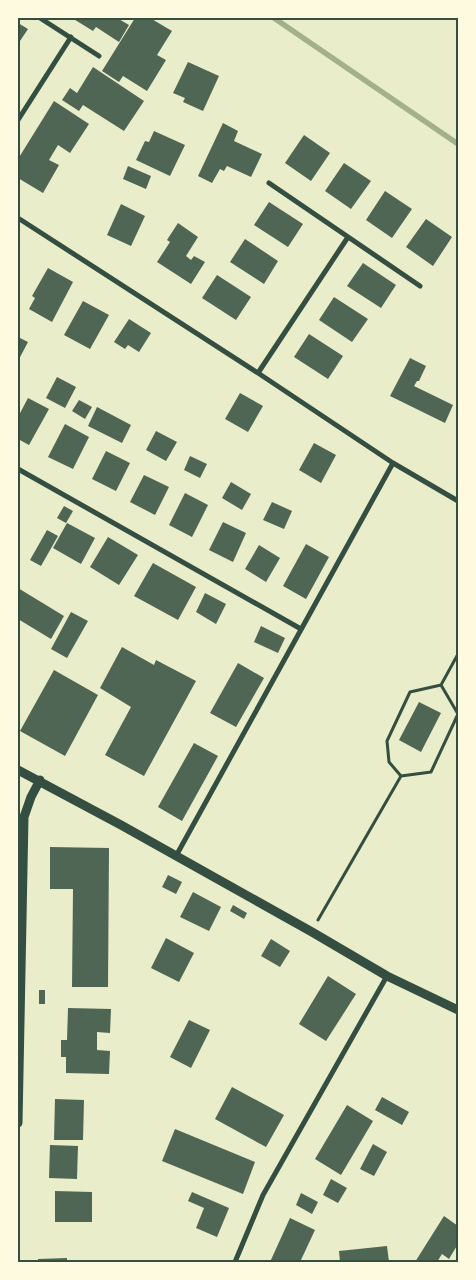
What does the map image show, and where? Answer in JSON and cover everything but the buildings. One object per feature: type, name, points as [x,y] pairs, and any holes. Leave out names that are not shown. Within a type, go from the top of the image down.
[{"type":"street","points":[[40,18],[99,56]]},
{"type":"street","points":[[18,120],[71,37]]},
{"type":"street","points":[[269,182],[420,286]]},
{"type":"street","points":[[18,218],[258,373],[393,463],[458,502]]},
{"type":"street","points":[[258,373],[348,237]]},
{"type":"street","points":[[176,856],[393,463]]},
{"type":"street","points":[[18,469],[301,629]]},
{"type":"street","points":[[18,770],[40,780],[387,976],[458,1010]]},
{"type":"street","points":[[18,1123],[24,817],[31,797],[40,780]]},
{"type":"street","points":[[234,1262],[263,1195],[387,976]]},
{"type":"path","points":[[401,776],[389,762],[387,742],[410,692],[441,685],[458,654]]},
{"type":"path","points":[[401,776],[432,772],[458,714],[441,685]]},
{"type":"path","points":[[312,932],[401,776]]},
{"type":"waterway","points":[[274,18],[458,144]]}]
